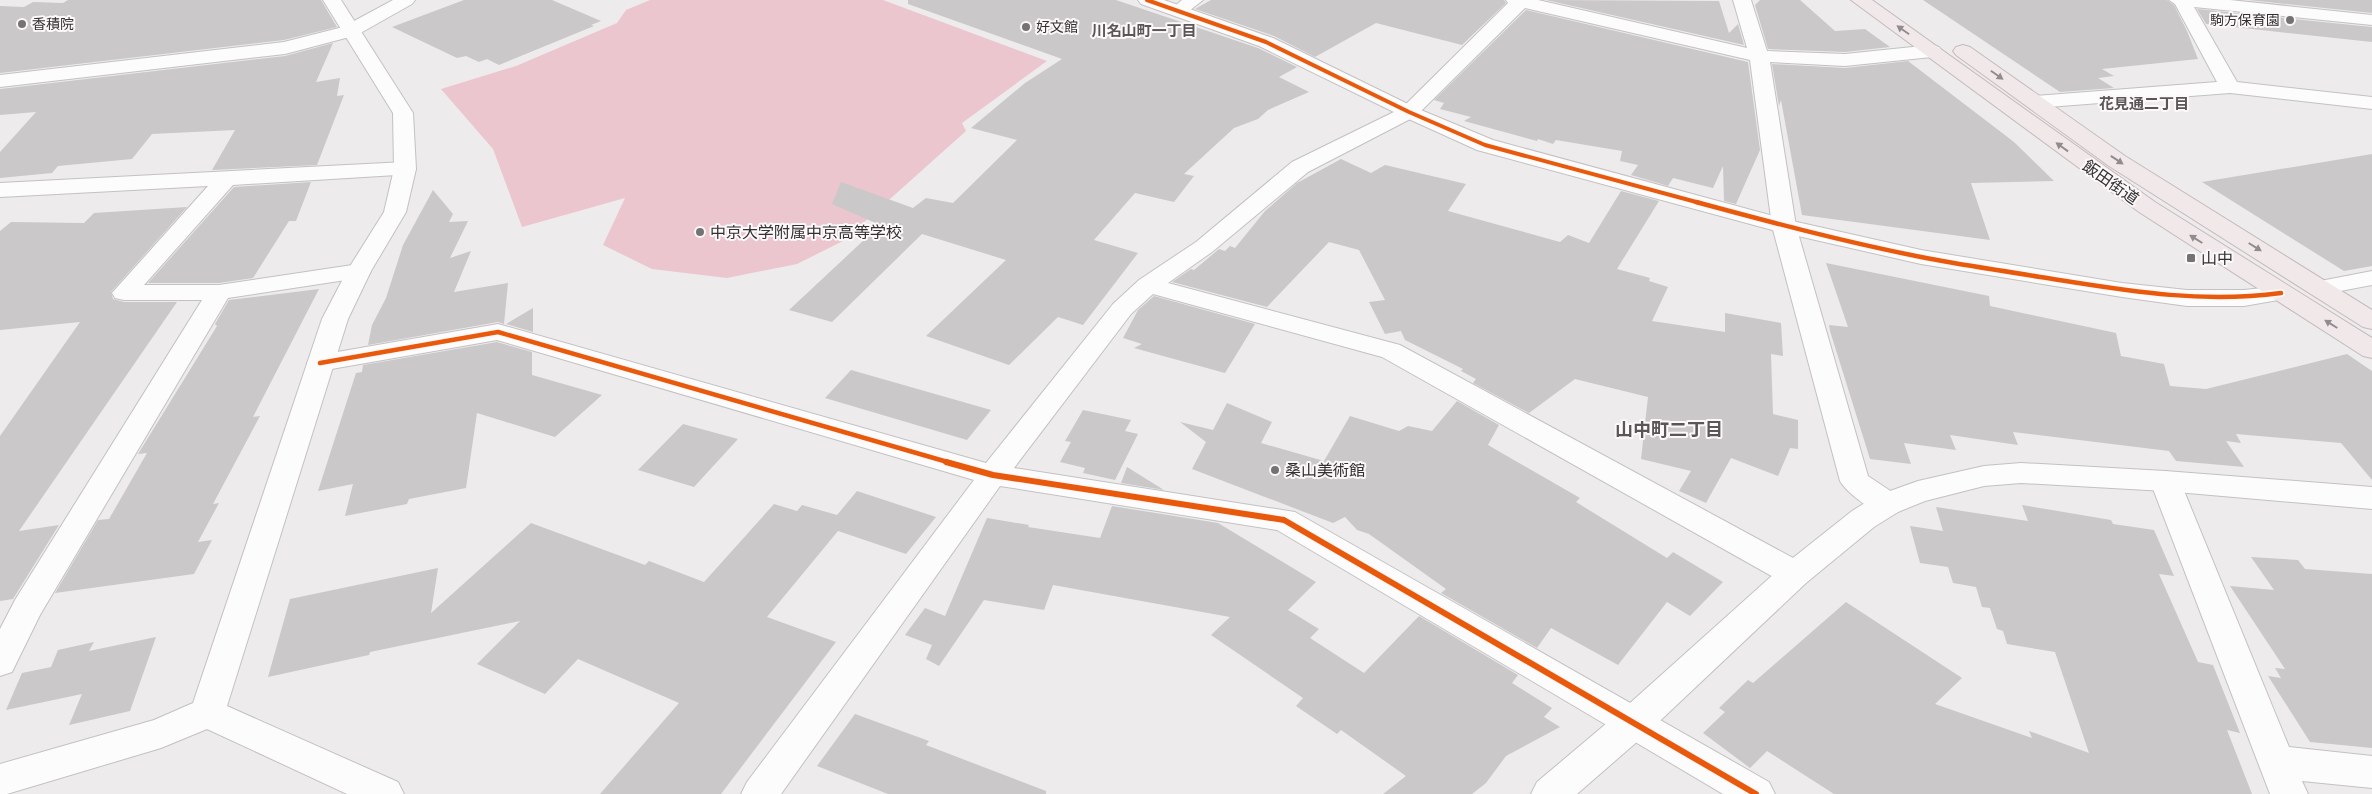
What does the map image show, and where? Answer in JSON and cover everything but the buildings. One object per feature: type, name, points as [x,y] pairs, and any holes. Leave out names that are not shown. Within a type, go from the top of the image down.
[{"type":"highway","name":"飯田街道","points":[[1860,0],[2035,102],[2117,161],[2372,321]]},
{"type":"highway","name":"飯田街道","points":[[1942,47],[2139,202],[2372,350]]},
{"type":"street","points":[[207,713],[335,319],[359,272],[395,212],[406,169],[402,113],[332,0]]},
{"type":"street","points":[[0,81],[286,48],[350,31],[406,0]]},
{"type":"street","points":[[1147,0],[1186,6],[1266,42],[1409,112],[1484,145],[1784,226],[1921,257],[2122,290],[2187,298],[2244,298],[2281,293]]},
{"type":"street","points":[[1742,0],[1759,56],[1784,226],[1855,481],[1887,504]]},
{"type":"street","points":[[2180,0],[2372,20]]},
{"type":"street","points":[[2180,0],[2230,87]]},
{"type":"street","points":[[760,794],[993,475],[1122,309],[1148,285],[1204,247],[1300,167],[1409,112],[1518,1],[1759,56],[1846,60],[1942,47]]},
{"type":"street","points":[[2035,102],[2230,87],[2372,103]]},
{"type":"street","points":[[0,190],[406,169]]},
{"type":"street","points":[[227,178],[124,293],[219,292],[359,272]]},
{"type":"street","points":[[2319,288],[2372,278]]},
{"type":"street","points":[[1148,285],[1391,351],[1795,574]]},
{"type":"street","points":[[0,662],[27,609],[219,292]]},
{"type":"street","points":[[320,363],[498,332],[993,475],[1284,520],[1756,794]]},
{"type":"street","points":[[1550,794],[1633,723],[1795,574],[1863,519],[1887,504],[1951,482],[1984,476],[2021,474],[2165,481],[2372,498]]},
{"type":"street","points":[[2165,481],[2289,794]]},
{"type":"street","points":[[0,780],[161,733],[207,713],[385,794]]},
{"type":"street","points":[[2276,762],[2372,772]]},
{"type":"shaded area","points":[[650,0],[883,0],[1047,61],[962,123],[966,131],[843,241],[797,264],[727,278],[652,269],[603,245],[625,198],[522,227],[493,149],[441,89],[516,66],[617,23],[626,10]]},
{"type":"cycle path","points":[[1147,0],[1266,42],[1409,112],[1485,145],[1784,226],[1921,257],[2122,290],[2187,298],[2244,298],[2281,293]]},
{"type":"cycle path","points":[[320,363],[498,332],[993,475],[1284,520],[1756,794]]},
{"type":"place","name":"駒方保育園","points":[[2290,20]]},
{"type":"place","name":"香積院","points":[[22,24]]},
{"type":"place","name":"好文館","points":[[1026,27]]},
{"type":"place","name":"中京大学附属中京高等学校","points":[[700,232]]},
{"type":"place","name":"山中","points":[[2191,258]]},
{"type":"place","name":"桑山美術館","points":[[1275,470]]},
{"type":"district","name":"川名山町一丁目","points":[[1144,30]]},
{"type":"district","name":"花見通二丁目","points":[[2144,103]]},
{"type":"district","name":"山中町二丁目","points":[[1669,429]]}]
